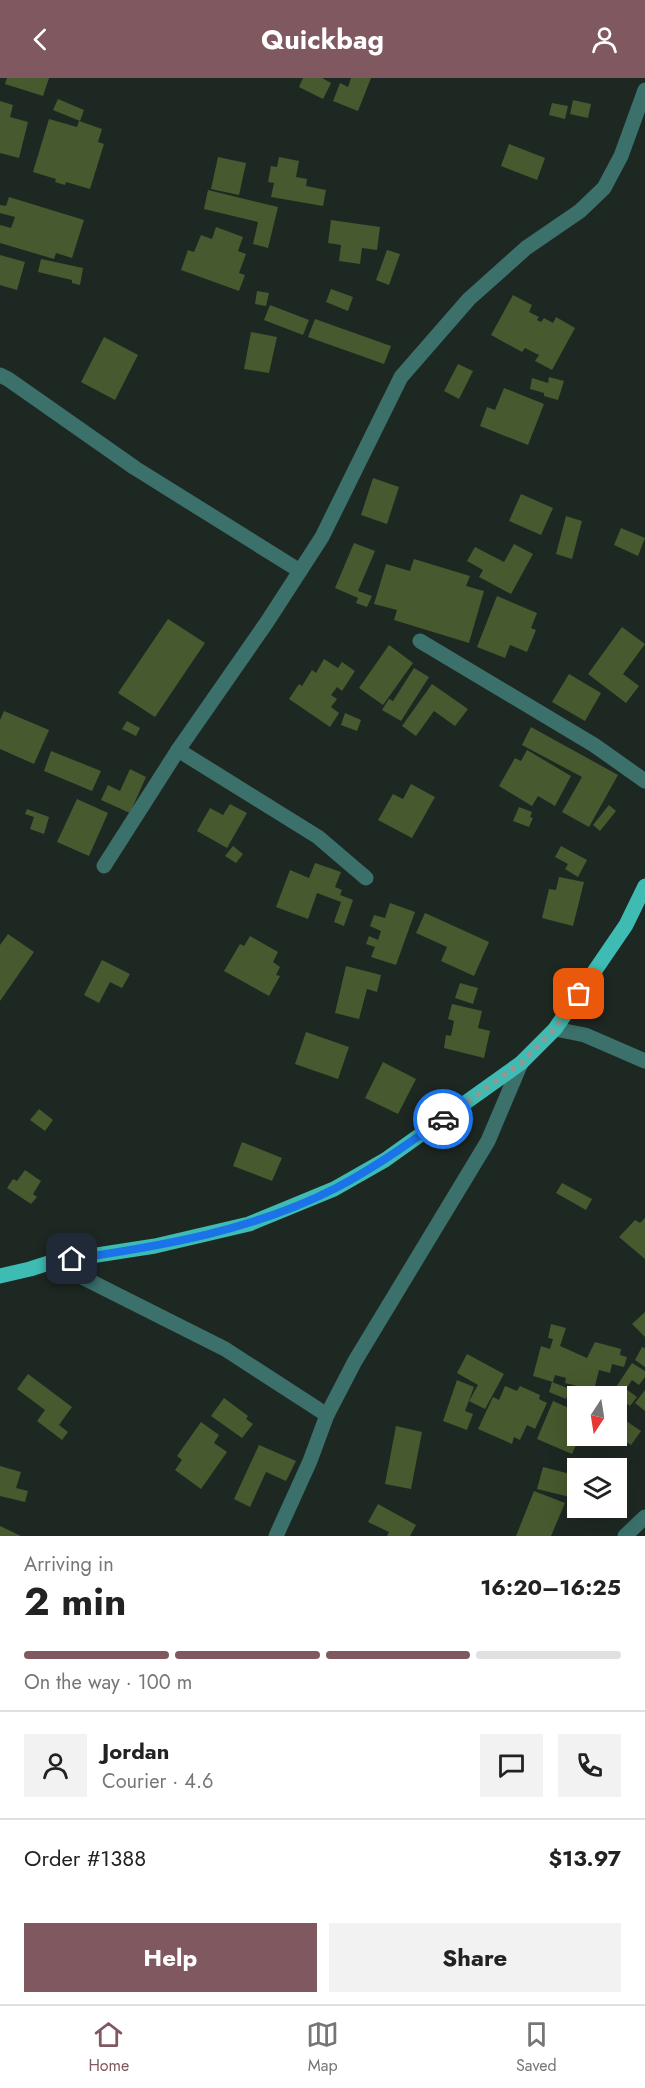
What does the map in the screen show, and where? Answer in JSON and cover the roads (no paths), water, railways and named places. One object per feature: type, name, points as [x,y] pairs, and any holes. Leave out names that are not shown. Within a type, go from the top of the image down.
[{"type":"main road","points":[[0,1276],[52,1262],[155,1246],[249,1224],[334,1189],[385,1160],[521,1063],[555,1029],[626,925],[645,886]]},
{"type":"street","points":[[104,866],[178,750],[322,537],[401,377],[469,299],[526,248],[580,211],[604,188],[621,156],[645,90]]},
{"type":"street","points":[[0,375],[135,468],[300,571]]},
{"type":"street","points":[[420,641],[594,745],[645,782]]},
{"type":"street","points":[[178,750],[318,837],[366,878]]},
{"type":"street","points":[[555,1029],[585,1035],[645,1061]]},
{"type":"street","points":[[276,1536],[327,1415],[355,1360],[488,1141],[521,1063]]},
{"type":"street","points":[[52,1262],[225,1349],[327,1415]]}]
